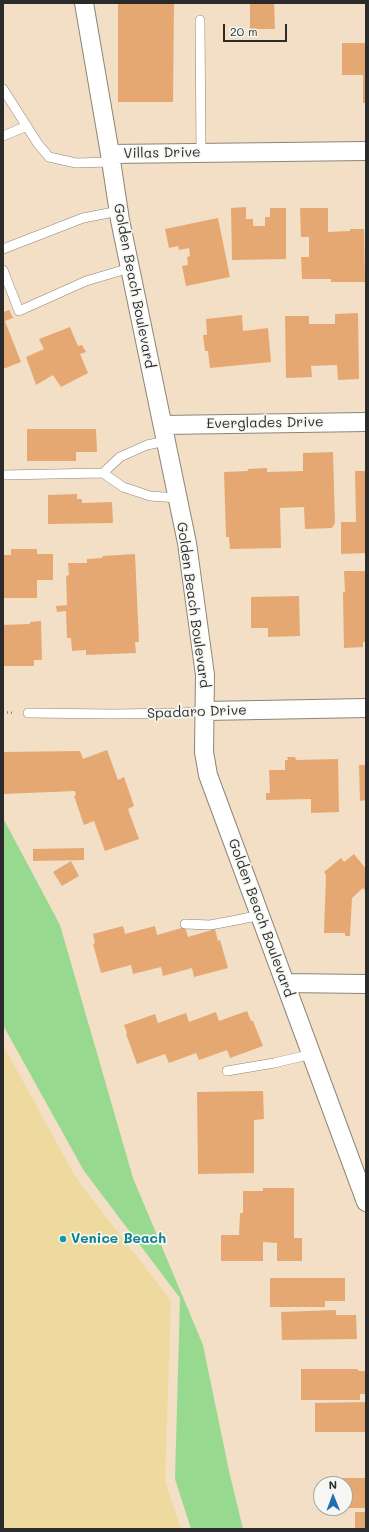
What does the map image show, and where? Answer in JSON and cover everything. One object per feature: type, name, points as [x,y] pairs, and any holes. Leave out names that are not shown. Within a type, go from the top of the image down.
[{"type":"street","name":"Villas Drive","points":[[84,3],[111,158],[201,153],[366,151]]},
{"type":"street","name":"Golden Beach Boulevard","points":[[111,158],[118,211],[187,544],[205,675],[204,752],[208,775],[366,1202]]},
{"type":"street","name":"Everglades Drive","points":[[165,433],[366,422]]},
{"type":"street","name":"Spadaro Drive","points":[[205,711],[366,708]]},
{"type":"street","points":[[286,983],[366,984]]},
{"type":"lane","points":[[200,20],[201,153]]},
{"type":"lane","points":[[3,89],[38,144],[49,157],[76,163],[111,158]]},
{"type":"lane","points":[[3,136],[27,126]]},
{"type":"lane","points":[[3,249],[83,218],[118,211]]},
{"type":"lane","points":[[3,270],[20,311],[86,282],[130,268]]},
{"type":"lane","points":[[103,473],[120,457],[148,445],[165,433]]},
{"type":"lane","points":[[3,475],[103,473],[123,487],[150,496],[178,498]]},
{"type":"lane","name":"Spadaro Drive","points":[[28,713],[112,714],[182,713],[205,711]]},
{"type":"lane","points":[[185,924],[210,925],[260,915]]},
{"type":"lane","points":[[227,1071],[274,1063],[312,1054]]},
{"type":"green space","points":[[3,818],[60,925],[133,1178],[203,1345],[229,1471],[243,1529],[191,1529],[175,1479],[180,1298],[84,1171],[3,1025]]},
{"type":"sand","name":"Venice Beach","points":[[3,1045],[76,1178],[171,1301],[165,1480],[181,1529],[3,1529]]},
{"type":"building","points":[[118,3],[174,3],[173,102],[118,102]]},
{"type":"building","points":[[250,3],[274,3],[275,29],[250,29]]},
{"type":"building","points":[[342,43],[366,43],[366,103],[363,103],[363,75],[342,75]]},
{"type":"building","points":[[246,207],[246,219],[253,219],[253,226],[265,226],[265,217],[270,217],[270,208],[286,208],[286,259],[232,260],[231,208]]},
{"type":"building","points":[[300,208],[328,208],[328,232],[364,229],[365,282],[331,282],[331,279],[302,279],[301,257],[309,257],[309,237],[301,237]]},
{"type":"building","points":[[218,218],[230,277],[186,286],[182,266],[188,265],[187,257],[190,256],[189,248],[179,250],[178,246],[169,248],[165,229]]},
{"type":"building","points":[[9,310],[13,318],[5,321],[21,362],[3,369],[3,312]]},
{"type":"building","points":[[358,313],[359,379],[338,380],[337,365],[311,366],[312,377],[286,378],[285,316],[309,316],[309,324],[335,324],[335,314]]},
{"type":"building","points":[[242,315],[243,331],[268,328],[271,362],[210,368],[208,351],[205,351],[203,335],[207,335],[206,319]]},
{"type":"building","points":[[70,327],[78,346],[82,345],[86,352],[80,354],[88,373],[61,387],[53,375],[36,385],[26,357],[44,349],[39,339]]},
{"type":"building","points":[[27,429],[96,429],[97,452],[76,452],[76,461],[27,461]]},
{"type":"building","points":[[333,452],[335,523],[332,528],[305,529],[304,507],[280,508],[281,548],[230,549],[229,537],[226,537],[224,472],[248,471],[248,469],[267,468],[267,472],[303,471],[303,453]]},
{"type":"building","points":[[355,471],[366,471],[366,553],[341,554],[341,522],[356,522]]},
{"type":"building","points":[[77,494],[77,499],[82,499],[82,503],[112,502],[113,523],[48,524],[48,495]]},
{"type":"building","points":[[11,549],[37,549],[37,554],[53,554],[53,580],[37,580],[37,598],[3,598],[3,555],[11,555]]},
{"type":"building","points":[[135,554],[139,642],[135,642],[136,653],[86,655],[86,650],[72,651],[71,638],[67,638],[66,611],[57,612],[56,606],[67,605],[66,576],[69,575],[68,563],[87,563],[87,559],[102,558],[103,556]]},
{"type":"building","points":[[344,571],[366,571],[366,642],[363,642],[363,647],[344,648]]},
{"type":"building","points":[[299,596],[300,636],[268,637],[268,628],[251,628],[251,597]]},
{"type":"building","points":[[41,621],[42,660],[34,660],[34,666],[4,666],[3,625],[30,624],[30,622]]},
{"type":"building","points":[[107,750],[118,780],[124,777],[134,806],[128,809],[139,839],[105,851],[94,821],[84,825],[74,796],[76,795],[75,791],[3,794],[3,752],[80,751],[83,759]]},
{"type":"building","points":[[287,757],[295,757],[296,760],[338,759],[339,812],[311,813],[311,799],[266,800],[266,793],[270,793],[269,770],[285,770],[285,760],[288,760]]},
{"type":"building","points":[[359,765],[366,765],[366,800],[360,801]]},
{"type":"building","points":[[84,848],[84,860],[33,861],[33,849]]},
{"type":"building","points":[[354,854],[366,869],[366,891],[363,888],[352,898],[350,936],[345,936],[345,933],[324,933],[326,875],[324,872],[341,858],[344,862]]},
{"type":"building","points":[[71,861],[79,876],[62,886],[53,872]]},
{"type":"building","points":[[123,926],[125,934],[155,926],[157,935],[185,927],[188,937],[215,929],[218,941],[220,940],[228,968],[194,977],[192,968],[163,976],[161,967],[133,974],[131,965],[101,973],[93,944],[95,943],[93,934]]},
{"type":"building","points":[[247,1011],[251,1021],[253,1021],[263,1046],[230,1058],[227,1050],[199,1060],[196,1053],[169,1063],[165,1054],[137,1064],[124,1025],[155,1014],[158,1023],[186,1013],[189,1022],[216,1012],[219,1021]]},
{"type":"building","points":[[263,1091],[264,1119],[254,1120],[254,1173],[198,1174],[197,1092]]},
{"type":"building","points":[[263,1188],[294,1188],[294,1238],[302,1238],[302,1261],[277,1261],[277,1243],[263,1242],[263,1261],[221,1261],[221,1235],[239,1235],[240,1213],[243,1213],[243,1191],[263,1191]]},
{"type":"building","points":[[270,1278],[345,1278],[345,1301],[325,1301],[325,1307],[270,1307]]},
{"type":"building","points":[[336,1310],[336,1315],[356,1315],[357,1339],[282,1340],[281,1312]]},
{"type":"building","points":[[301,1369],[357,1369],[359,1371],[366,1371],[366,1394],[360,1394],[360,1400],[301,1400]]},
{"type":"building","points":[[366,1402],[366,1432],[315,1432],[315,1403]]},
{"type":"building","points":[[353,1478],[366,1478],[366,1508],[353,1508]]},
{"type":"building","points":[[355,1512],[366,1512],[366,1529],[355,1529]]},
{"type":"place","name":"Venice Beach","points":[[63,1239]]}]
